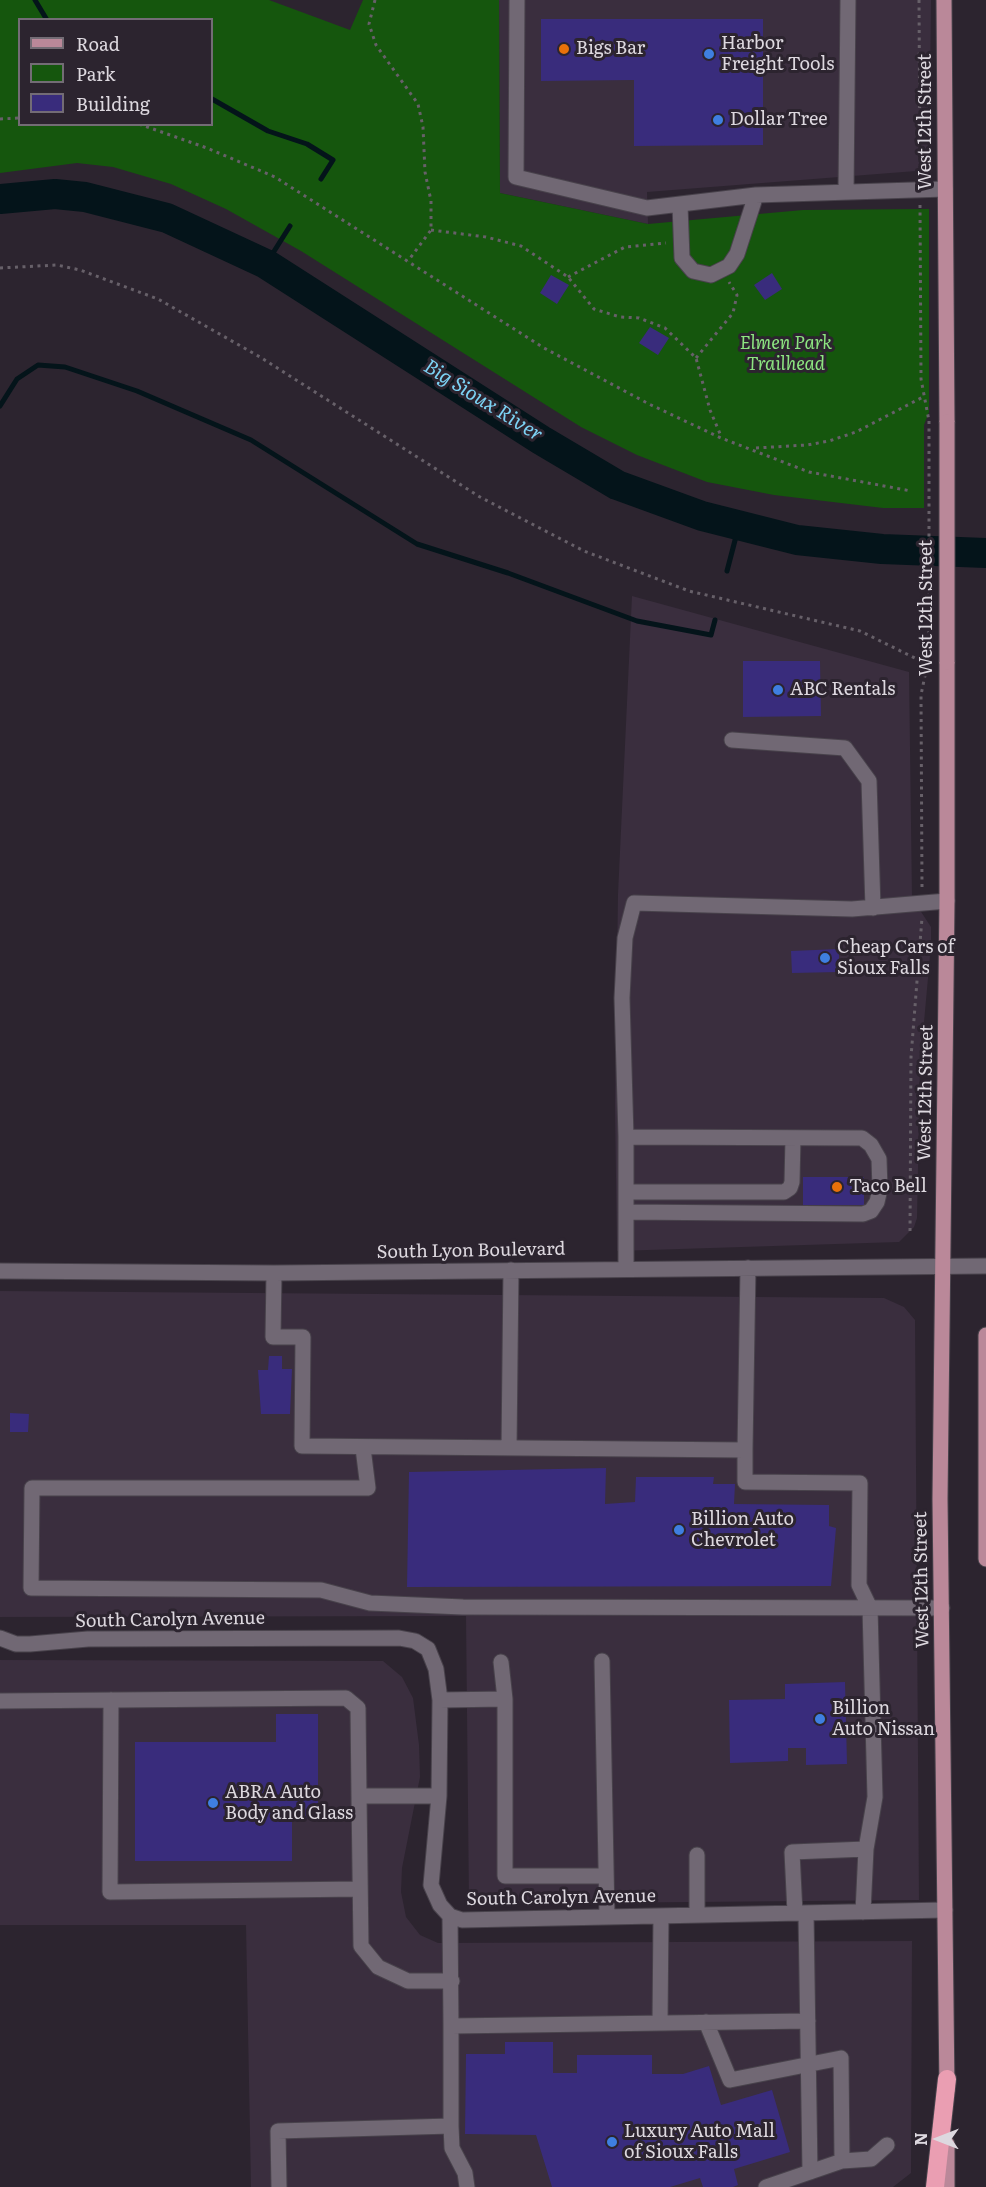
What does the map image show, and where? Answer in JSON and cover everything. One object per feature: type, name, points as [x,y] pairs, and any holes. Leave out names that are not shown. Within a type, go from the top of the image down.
[{"type":"highway","points":[[935,2187],[947,2079]]},
{"type":"main road","name":"West 12th Street","points":[[945,0],[947,901],[940,1499],[947,2187]]},
{"type":"main road","points":[[986,1335],[986,1559]]},
{"type":"street","points":[[517,0],[516,177],[647,208],[756,195],[945,189]]},
{"type":"street","points":[[846,192],[848,0]]},
{"type":"street","points":[[680,205],[681,258],[693,271],[711,275],[729,266],[737,254],[756,195]]},
{"type":"street","points":[[732,740],[845,748],[869,781],[873,908]]},
{"type":"street","points":[[626,1269],[626,1137],[622,998],[625,938],[634,903],[852,909],[947,901]]},
{"type":"street","points":[[626,1137],[862,1138],[872,1145],[879,1159],[880,1189],[871,1211],[863,1214],[626,1212]]},
{"type":"street","points":[[626,1192],[784,1192],[790,1188],[792,1182],[793,1138]]},
{"type":"street","name":"South Lyon Boulevard","points":[[0,1271],[274,1273],[986,1266]]},
{"type":"street","points":[[748,1268],[745,1482],[860,1483],[859,1585],[870,1608],[874,1797],[866,1849],[863,1912]]},
{"type":"street","points":[[509,1448],[511,1270]]},
{"type":"street","points":[[274,1273],[273,1337],[303,1338],[302,1446],[745,1450]]},
{"type":"street","points":[[363,1448],[368,1488],[32,1488],[31,1588],[321,1590],[370,1603],[463,1607],[942,1608]]},
{"type":"street","name":"South Carolyn Avenue","points":[[1,1640],[30,1644],[88,1640],[399,1638],[415,1641],[428,1649],[436,1668],[440,1700],[439,1796],[432,1885],[440,1905],[450,1916],[462,1920],[945,1910]]},
{"type":"street","points":[[602,1661],[607,1917]]},
{"type":"street","points":[[501,1662],[505,1699],[505,1876],[606,1876]]},
{"type":"street","points":[[0,1701],[346,1698],[358,1707],[361,1946],[378,1967],[408,1981],[452,1981]]},
{"type":"street","points":[[440,1700],[505,1699]]},
{"type":"street","points":[[111,1700],[110,1892],[360,1889]]},
{"type":"street","points":[[359,1796],[439,1796]]},
{"type":"street","points":[[810,2172],[808,2021],[800,1913],[792,1852],[866,1849]]},
{"type":"street","points":[[697,1855],[697,1915]]},
{"type":"street","points":[[450,1916],[452,2148],[465,2173],[467,2187]]},
{"type":"street","points":[[660,2023],[661,1916]]},
{"type":"street","points":[[451,2026],[808,2021]]},
{"type":"street","points":[[706,2022],[730,2080],[841,2058],[842,2161]]},
{"type":"street","points":[[279,2187],[278,2131],[451,2126]]},
{"type":"street","points":[[766,2187],[842,2161],[871,2159],[887,2145]]},
{"type":"path","points":[[375,0],[369,24],[376,45],[418,105],[423,127],[425,172],[432,201],[432,230],[408,261]]},
{"type":"path","points":[[0,119],[18,118]]},
{"type":"path","points":[[145,126],[207,148],[275,177],[598,379],[721,438],[826,477],[911,491]]},
{"type":"path","points":[[432,230],[486,237],[521,246],[568,277],[594,309],[620,317],[639,318],[665,328],[696,358],[710,411],[721,438]]},
{"type":"path","points":[[568,277],[624,247],[680,242]]},
{"type":"path","points":[[0,268],[57,265],[80,270],[158,298],[260,357],[480,497],[584,551],[689,591],[803,620],[860,631],[927,664]]},
{"type":"path","points":[[696,358],[733,313],[736,295],[722,271]]},
{"type":"path","points":[[753,448],[807,445],[829,441],[856,432],[923,397],[929,421],[929,656],[921,695],[922,904],[920,969],[911,1057],[910,1231]]},
{"type":"shaded area","points":[[499,0],[931,0],[929,170],[647,192],[648,224],[500,193]]},
{"type":"shaded area","points":[[632,596],[909,672],[912,898],[931,927],[931,945],[920,1066],[917,1218],[914,1227],[899,1242],[617,1251],[615,1104],[618,894]]},
{"type":"shaded area","points":[[0,1291],[884,1298],[904,1307],[915,1320],[919,1900],[469,1904],[466,1616],[0,1617]]},
{"type":"shaded area","points":[[0,1660],[383,1661],[402,1677],[413,1698],[419,1745],[420,1777],[402,1868],[401,1892],[406,1917],[420,1935],[438,1943],[912,1941],[911,2173],[893,2187],[251,2187],[246,1925],[0,1925]]},
{"type":"green space","name":"Elmen Park Trailhead","points":[[0,0],[269,0],[350,30],[363,0],[499,0],[500,193],[648,224],[803,210],[929,209],[929,412],[924,425],[924,508],[883,508],[774,495],[707,482],[637,455],[581,427],[301,251],[226,209],[171,184],[113,167],[77,163],[0,173]]},
{"type":"building","points":[[541,19],[763,19],[763,145],[634,146],[634,80],[541,81]]},
{"type":"building","points":[[772,273],[782,289],[765,300],[754,285]]},
{"type":"building","points":[[551,275],[569,285],[557,304],[540,293]]},
{"type":"building","points":[[650,327],[669,338],[658,355],[639,343]]},
{"type":"building","points":[[743,661],[820,661],[821,716],[743,717]]},
{"type":"building","points":[[839,949],[839,972],[792,973],[791,951]]},
{"type":"building","points":[[803,1177],[864,1177],[864,1205],[803,1205]]},
{"type":"building","points":[[269,1356],[282,1356],[282,1369],[292,1369],[290,1414],[261,1414],[258,1370],[268,1370]]},
{"type":"building","points":[[10,1413],[29,1414],[28,1432],[10,1432]]},
{"type":"building","points":[[606,1468],[605,1504],[635,1502],[636,1477],[714,1477],[713,1484],[735,1484],[734,1504],[829,1505],[829,1526],[836,1528],[831,1586],[407,1587],[409,1472]]},
{"type":"building","points":[[845,1682],[847,1764],[806,1765],[806,1748],[788,1748],[788,1761],[730,1763],[729,1700],[785,1699],[785,1684]]},
{"type":"building","points":[[276,1714],[318,1714],[318,1818],[292,1818],[292,1861],[135,1861],[135,1742],[276,1742]]},
{"type":"building","points":[[505,2042],[553,2042],[553,2073],[577,2073],[577,2055],[652,2055],[652,2074],[683,2074],[709,2066],[721,2105],[772,2090],[790,2152],[734,2169],[738,2185],[733,2187],[703,2187],[700,2178],[670,2187],[552,2187],[536,2135],[465,2134],[466,2054],[505,2054]]},
{"type":"waterway","points":[[35,0],[46,18]]},
{"type":"waterway","points":[[213,100],[268,131],[307,144],[333,160],[321,179]]},
{"type":"waterway","name":"Big Sioux River","points":[[0,199],[55,194],[85,197],[167,218],[266,264],[541,440],[617,485],[702,516],[797,540],[882,549],[986,553]]},
{"type":"waterway","points":[[266,264],[290,226]]},
{"type":"waterway","points":[[0,406],[17,379],[38,365],[65,367],[137,391],[251,440],[417,544],[508,573],[637,621],[711,635],[715,620]]},
{"type":"waterway","points":[[727,571],[739,525]]},
{"type":"place","name":"Bigs Bar","points":[[564,49]]},
{"type":"place","name":"Harbor Freight Tools","points":[[709,54]]},
{"type":"place","name":"Dollar Tree","points":[[718,120]]},
{"type":"place","name":"ABC Rentals","points":[[778,690]]},
{"type":"place","name":"Cheap Cars of Sioux Falls","points":[[825,958]]},
{"type":"place","name":"Taco Bell","points":[[837,1187]]},
{"type":"place","name":"Billion Auto Chevrolet","points":[[679,1530]]},
{"type":"place","name":"Billion Auto Nissan","points":[[820,1719]]},
{"type":"place","name":"ABRA Auto Body and Glass","points":[[213,1803]]},
{"type":"place","name":"Luxury Auto Mall of Sioux Falls","points":[[612,2142]]}]
